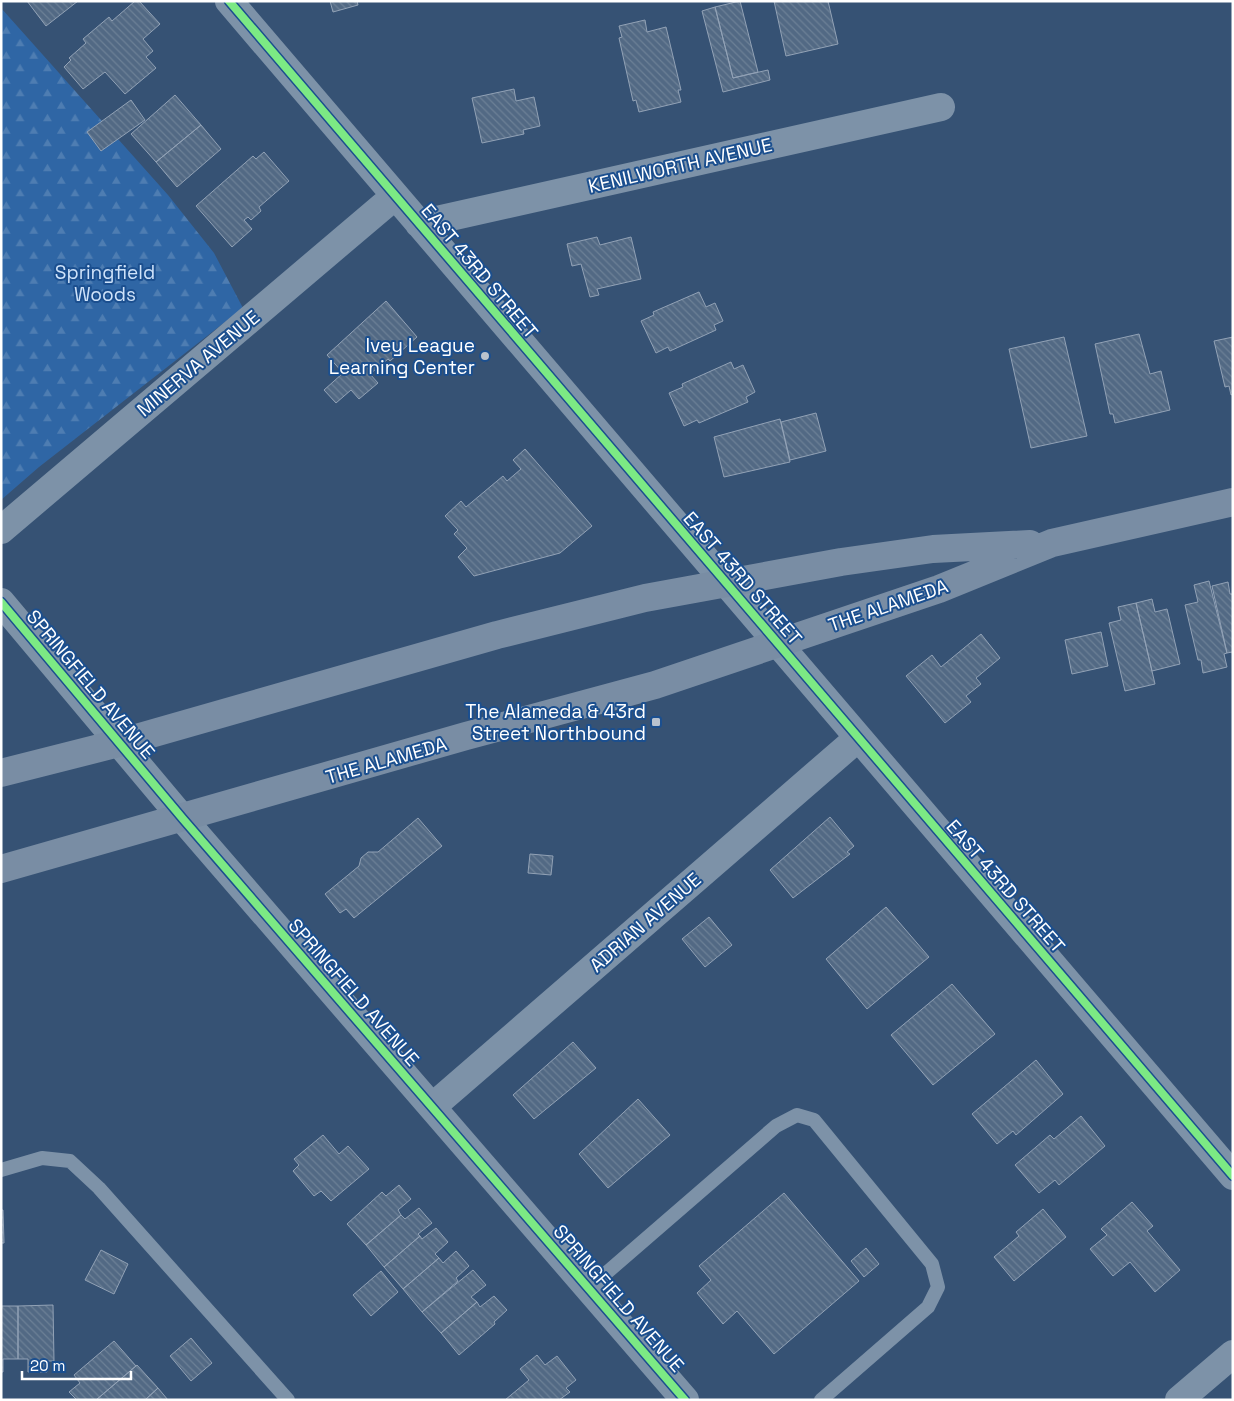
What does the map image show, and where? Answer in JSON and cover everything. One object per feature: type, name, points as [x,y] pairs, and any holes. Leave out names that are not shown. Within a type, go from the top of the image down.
[{"type":"main road","name":"THE ALAMEDA","points":[[1,869],[182,819],[466,736],[655,685],[939,589],[1052,543],[1233,502]]},
{"type":"main road","name":"THE ALAMEDA","points":[[1,773],[119,744],[497,635],[645,598],[725,582],[933,549],[1052,543]]},
{"type":"street","name":"EAST 43RD STREET","points":[[229,1],[1233,1176]]},
{"type":"street","name":"KENILWORTH AVENUE","points":[[419,224],[941,107]]},
{"type":"street","name":"MINERVA AVENUE","points":[[1,530],[395,196]]},
{"type":"street","name":"SPRINGFIELD AVENUE","points":[[1,602],[182,819],[685,1400]]},
{"type":"street","name":"ADRIAN AVENUE","points":[[432,1107],[858,738]]},
{"type":"street","points":[[1179,1400],[1233,1354]]},
{"type":"lane","points":[[589,1288],[776,1126],[798,1115],[814,1120],[932,1264],[938,1287],[928,1307],[821,1400]]},
{"type":"lane","points":[[1,1170],[42,1158],[70,1161],[100,1188],[288,1400]]},
{"type":"green space","name":"Springfield Woods","points":[[1,8],[168,195],[214,253],[243,308],[39,467],[1,500]]},
{"type":"building","points":[[27,1],[78,1],[46,26]]},
{"type":"building","points":[[135,1],[139,1],[160,24],[143,39],[153,51],[146,57],[156,68],[125,94],[105,72],[83,89],[64,67],[71,60],[69,58],[86,43],[83,39],[109,17],[112,21]]},
{"type":"building","points":[[330,1],[357,1],[358,5],[333,12]]},
{"type":"building","points":[[740,1],[758,72],[733,78],[715,7]]},
{"type":"building","points":[[774,1],[828,1],[838,44],[786,56]]},
{"type":"building","points":[[715,7],[733,78],[768,70],[770,80],[723,92],[702,11]]},
{"type":"building","points":[[645,20],[647,32],[666,27],[681,90],[678,90],[681,102],[639,112],[636,100],[633,101],[619,38],[622,37],[619,26]]},
{"type":"building","points":[[514,89],[516,101],[534,97],[540,126],[523,130],[524,134],[482,143],[472,98]]},
{"type":"building","points":[[175,95],[201,125],[156,162],[131,134]]},
{"type":"building","points":[[131,100],[145,120],[101,151],[87,132]]},
{"type":"building","points":[[201,125],[221,149],[177,187],[156,162]]},
{"type":"building","points":[[264,152],[289,181],[259,207],[261,211],[251,220],[248,217],[244,220],[252,229],[232,247],[196,206],[253,156],[256,159]]},
{"type":"building","points":[[597,237],[600,245],[631,237],[641,279],[597,289],[599,295],[590,297],[581,264],[572,266],[567,244]]},
{"type":"building","points":[[699,292],[706,307],[715,303],[723,321],[714,325],[716,330],[670,351],[668,347],[656,353],[641,321],[654,315],[653,312]]},
{"type":"building","points":[[386,301],[417,337],[390,361],[388,359],[370,374],[378,383],[359,399],[351,390],[336,403],[324,390],[343,373],[327,355]]},
{"type":"building","points":[[1139,334],[1150,374],[1161,371],[1170,410],[1115,423],[1113,414],[1110,414],[1095,344]]},
{"type":"building","points":[[1064,337],[1087,436],[1031,448],[1009,349]]},
{"type":"building","points":[[1233,337],[1233,394],[1231,395],[1229,386],[1225,387],[1214,341]]},
{"type":"building","points":[[731,362],[734,369],[743,365],[755,392],[746,397],[748,402],[699,423],[697,420],[684,426],[669,393],[683,387],[682,384]]},
{"type":"building","points":[[816,413],[826,451],[790,460],[781,422]]},
{"type":"building","points":[[780,419],[790,462],[724,477],[714,437]]},
{"type":"building","points":[[525,449],[592,526],[560,553],[474,576],[458,557],[467,548],[454,534],[458,530],[445,516],[461,501],[466,507],[503,476],[507,481],[521,469],[513,460]]},
{"type":"building","points":[[1209,581],[1227,653],[1224,654],[1227,667],[1203,673],[1201,660],[1198,660],[1185,605],[1198,602],[1194,585]]},
{"type":"building","points":[[1228,582],[1230,594],[1233,594],[1233,656],[1232,652],[1227,653],[1212,586]]},
{"type":"building","points":[[1152,599],[1155,612],[1167,609],[1180,664],[1152,671],[1136,603]]},
{"type":"building","points":[[1136,603],[1155,684],[1125,691],[1109,623],[1121,620],[1118,607]]},
{"type":"building","points":[[1101,632],[1108,666],[1072,674],[1065,640]]},
{"type":"building","points":[[981,634],[1000,658],[976,678],[981,684],[966,696],[971,702],[945,723],[906,676],[932,655],[941,667]]},
{"type":"building","points":[[830,817],[854,846],[847,852],[850,854],[793,898],[770,870]]},
{"type":"building","points":[[418,818],[442,846],[354,918],[346,909],[340,913],[325,894],[359,866],[361,858],[368,852],[378,852]]},
{"type":"building","points":[[530,854],[553,856],[551,875],[528,873]]},
{"type":"building","points":[[886,907],[929,957],[867,1009],[826,959]]},
{"type":"building","points":[[709,917],[732,945],[705,967],[682,939]]},
{"type":"building","points":[[952,984],[995,1034],[933,1085],[891,1035]]},
{"type":"building","points":[[573,1042],[596,1068],[534,1119],[513,1095]]},
{"type":"building","points":[[1036,1060],[1063,1094],[1016,1135],[1013,1131],[997,1144],[972,1114]]},
{"type":"building","points":[[638,1099],[670,1135],[608,1188],[579,1154]]},
{"type":"building","points":[[1081,1116],[1105,1146],[1059,1185],[1055,1180],[1039,1193],[1015,1165],[1050,1135],[1054,1139]]},
{"type":"building","points":[[323,1135],[339,1154],[348,1146],[369,1169],[331,1201],[321,1191],[314,1196],[293,1171],[299,1165],[294,1159]]},
{"type":"building","points":[[399,1185],[411,1199],[398,1210],[401,1215],[366,1245],[347,1224],[382,1192],[386,1196]]},
{"type":"building","points":[[784,1193],[859,1281],[774,1354],[737,1311],[723,1324],[697,1293],[711,1280],[699,1266]]},
{"type":"building","points":[[1132,1202],[1153,1226],[1147,1231],[1180,1270],[1155,1292],[1130,1262],[1113,1276],[1090,1249],[1107,1235],[1101,1229]]},
{"type":"building","points":[[419,1208],[432,1223],[384,1267],[366,1245],[401,1215],[405,1219]]},
{"type":"building","points":[[1043,1209],[1066,1237],[1014,1281],[994,1257],[1019,1236],[1016,1232]]},
{"type":"building","points":[[1,1210],[3,1210],[4,1243],[1,1243]]},
{"type":"building","points":[[436,1228],[448,1242],[435,1254],[439,1258],[403,1289],[384,1267],[420,1236],[422,1239]]},
{"type":"building","points":[[866,1248],[879,1264],[864,1277],[851,1261]]},
{"type":"building","points":[[101,1250],[128,1264],[114,1294],[85,1280]]},
{"type":"building","points":[[456,1251],[469,1266],[456,1278],[458,1281],[422,1312],[403,1289],[439,1258],[443,1263]]},
{"type":"building","points":[[473,1270],[486,1285],[471,1297],[477,1302],[441,1333],[422,1312]]},
{"type":"building","points":[[381,1271],[398,1292],[371,1316],[353,1295]]},
{"type":"building","points":[[494,1296],[507,1310],[494,1322],[495,1324],[459,1355],[441,1333],[477,1302],[480,1307]]},
{"type":"building","points":[[53,1305],[54,1361],[47,1361],[47,1372],[28,1372],[28,1359],[18,1359],[18,1306]]},
{"type":"building","points":[[1,1306],[18,1306],[18,1359],[3,1359],[3,1372],[1,1372]]},
{"type":"building","points":[[191,1338],[212,1363],[191,1381],[170,1356]]},
{"type":"building","points":[[114,1341],[136,1366],[96,1400],[77,1400],[69,1392],[80,1383],[74,1375]]},
{"type":"building","points":[[537,1355],[545,1365],[557,1356],[576,1380],[566,1388],[570,1392],[559,1400],[505,1400],[529,1380],[520,1369]]},
{"type":"building","points":[[137,1365],[158,1388],[145,1400],[96,1400]]},
{"type":"building","points":[[158,1388],[168,1400],[145,1400]]},
{"type":"cycle path","points":[[229,1],[1233,1176]]},
{"type":"cycle path","points":[[1,602],[183,819],[685,1400]]},
{"type":"place","name":"Ivey League Learning Center","points":[[485,356]]},
{"type":"place","name":"The Alameda & 43rd Street Northbound","points":[[656,722]]}]
